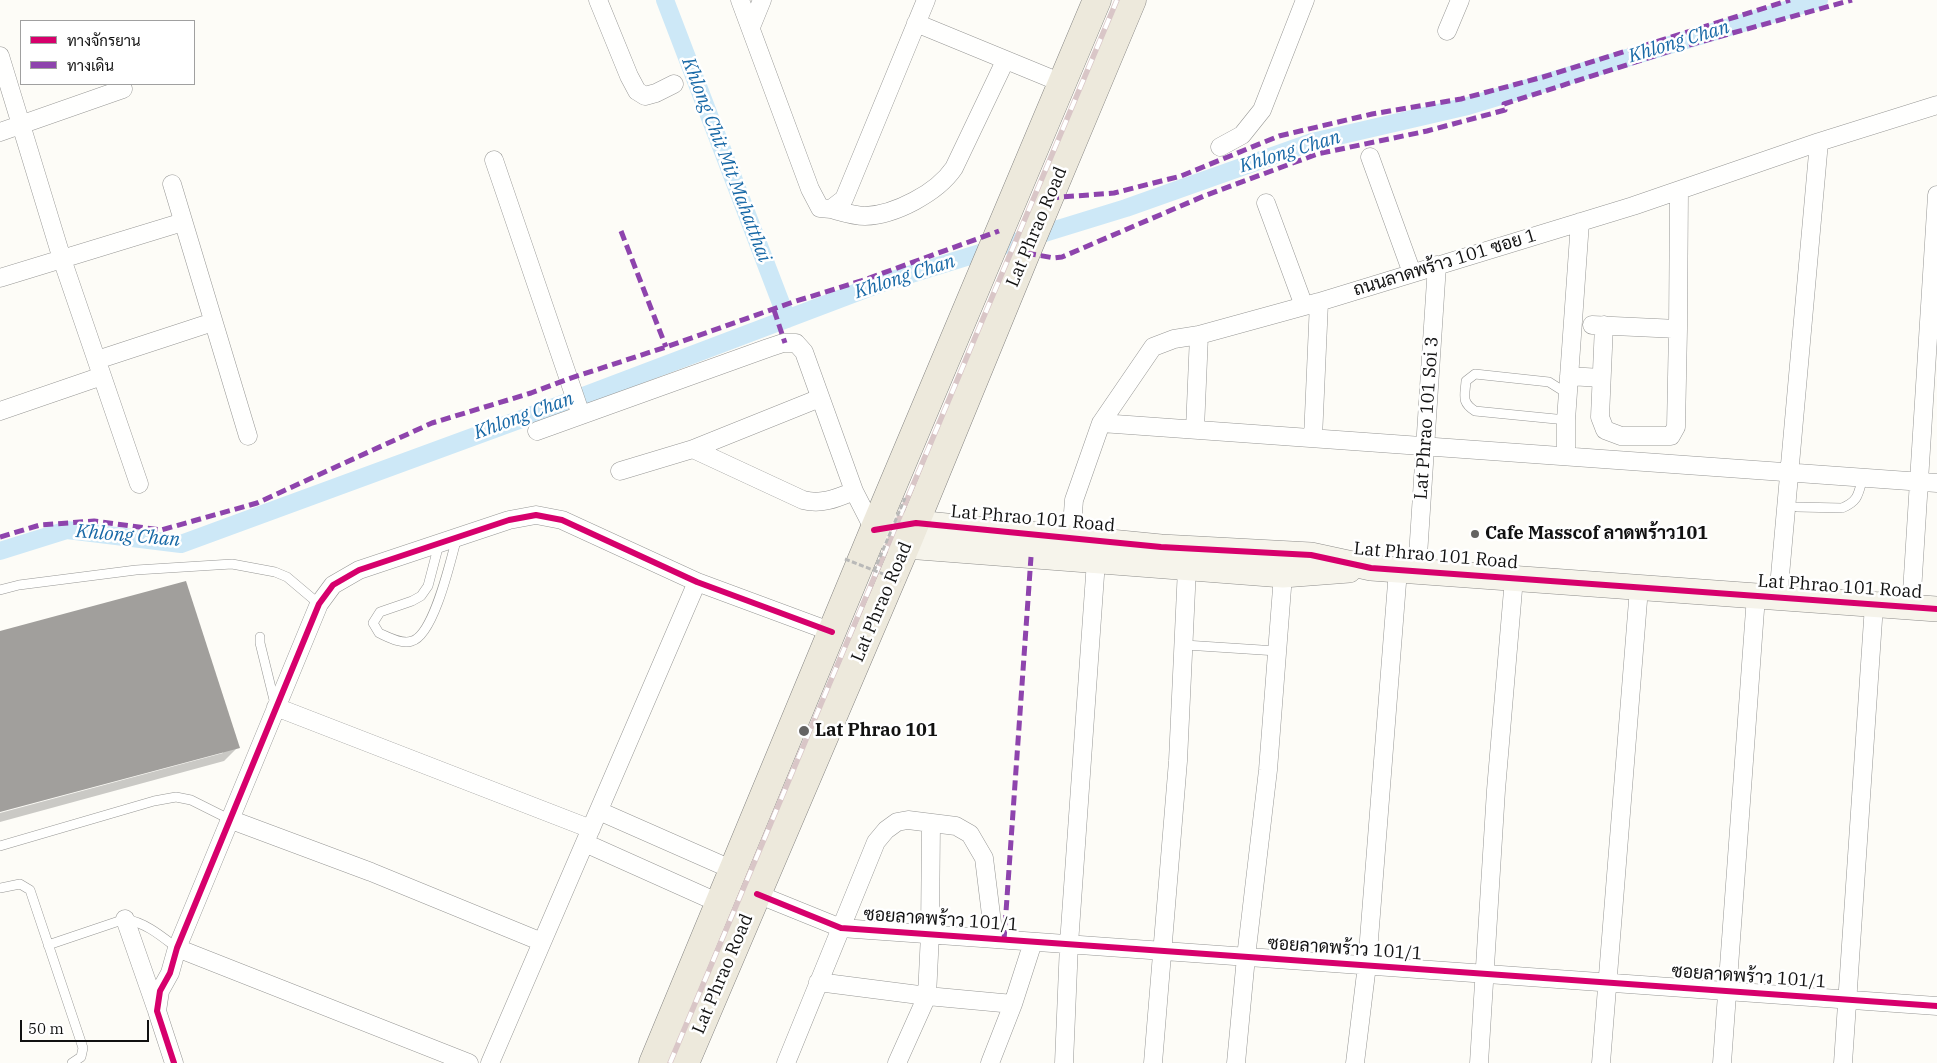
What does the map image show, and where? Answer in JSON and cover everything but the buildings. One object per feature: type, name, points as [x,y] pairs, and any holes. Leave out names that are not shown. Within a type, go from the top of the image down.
[{"type":"main road","name":"Lat Phrao Road","points":[[652,1063],[1097,0]]},
{"type":"main road","name":"Lat Phrao Road","points":[[685,1063],[911,535],[1037,226],[1132,0]]},
{"type":"street","points":[[598,0],[637,91],[644,96],[656,93],[674,84]]},
{"type":"street","points":[[740,0],[810,190],[820,208],[838,204],[865,216],[901,207],[930,192],[946,180],[954,168],[1005,61]]},
{"type":"street","points":[[751,27],[762,0]]},
{"type":"street","points":[[838,204],[926,0]]},
{"type":"street","points":[[1220,147],[1242,135],[1262,110],[1305,0]]},
{"type":"street","points":[[1447,31],[1460,0]]},
{"type":"street","points":[[916,23],[1062,83]]},
{"type":"street","points":[[0,56],[62,259],[139,484]]},
{"type":"street","points":[[0,132],[123,89]]},
{"type":"street","name":"ถนนลาดพร้าว 101 ซอย 1","points":[[1070,538],[1074,500],[1101,423],[1153,347],[1174,338],[1199,335],[1311,304],[1580,222],[1819,142],[1937,105]]},
{"type":"street","points":[[1722,1063],[1741,807],[1767,597],[1789,471],[1819,142]]},
{"type":"street","points":[[1370,157],[1412,273]]},
{"type":"street","points":[[494,160],[580,414]]},
{"type":"street","points":[[172,184],[248,436]]},
{"type":"street","points":[[1678,329],[1598,325],[1601,378],[1600,417],[1605,430],[1620,436],[1671,436],[1676,427],[1678,329],[1679,190]]},
{"type":"street","points":[[1911,608],[1937,195]]},
{"type":"street","points":[[1266,203],[1311,304],[1313,438]]},
{"type":"street","points":[[0,278],[183,222]]},
{"type":"street","points":[[1566,456],[1566,420],[1580,222]]},
{"type":"street","name":"Lat Phrao 101 Soi 3","points":[[1355,1063],[1367,965],[1381,780],[1424,446],[1437,265]]},
{"type":"street","points":[[0,411],[213,322]]},
{"type":"street","points":[[1195,429],[1199,335]]},
{"type":"street","points":[[537,431],[580,414],[783,343],[796,343],[804,352],[854,491],[874,530]]},
{"type":"street","points":[[1569,376],[1601,378]]},
{"type":"street","points":[[620,471],[693,448],[820,398]]},
{"type":"street","points":[[1101,423],[1937,483]]},
{"type":"street","points":[[693,448],[803,500],[813,502],[831,500],[854,491]]},
{"type":"street","points":[[157,1011],[160,991],[170,973],[177,948],[229,819],[319,604],[332,585],[359,570],[509,520],[536,516],[562,520],[697,582],[832,632]]},
{"type":"street","name":"Lat Phrao 101 Road","points":[[874,530],[1096,561],[1187,568],[1283,575],[1371,568]]},
{"type":"street","name":"Lat Phrao 101 Road","points":[[911,535],[1070,538],[1311,556],[1371,568],[1407,571],[1937,609]]},
{"type":"street","points":[[1064,1063],[1080,769],[1096,561]]},
{"type":"street","points":[[1153,1063],[1178,761],[1185,646],[1187,568]]},
{"type":"street","points":[[1236,1063],[1246,957],[1268,770],[1283,575]]},
{"type":"street","points":[[1480,1063],[1496,790],[1514,578]]},
{"type":"street","points":[[490,1063],[697,582]]},
{"type":"street","points":[[1601,1063],[1639,588]]},
{"type":"street","points":[[1844,1063],[1874,605]]},
{"type":"street","points":[[276,707],[588,836],[719,903]]},
{"type":"street","points":[[599,811],[733,870]]},
{"type":"street","points":[[229,819],[371,872],[542,942]]},
{"type":"street","points":[[786,1063],[876,842],[897,822],[908,820],[956,826],[970,834],[984,858],[994,939]]},
{"type":"street","points":[[897,1063],[927,996],[930,934],[931,823]]},
{"type":"street","name":"ซอยลาดพร้าว 101/1","points":[[756,894],[841,928],[1937,1006]]},
{"type":"street","points":[[125,920],[174,1063]]},
{"type":"street","points":[[990,1063],[1013,1004],[1033,942]]},
{"type":"street","points":[[177,948],[469,1063]]},
{"type":"street","points":[[818,982],[927,996],[1013,1004]]},
{"type":"lane","points":[[1566,420],[1475,411],[1466,406],[1466,381],[1475,374],[1541,380],[1549,382],[1568,394]]},
{"type":"lane","points":[[1797,507],[1842,508],[1849,505],[1857,500],[1863,477]]},
{"type":"lane","points":[[439,544],[428,586],[421,596],[412,602],[380,612],[373,622],[379,633],[400,641],[412,642],[422,635],[444,587],[457,537]]},
{"type":"lane","points":[[0,590],[19,585],[136,570],[232,564],[275,572],[287,577],[319,604]]},
{"type":"lane","points":[[260,637],[276,707]]},
{"type":"lane","points":[[1185,646],[1277,651]]},
{"type":"lane","points":[[0,846],[146,803],[176,797],[190,800],[229,819]]},
{"type":"lane","points":[[0,888],[20,884],[30,890],[83,1048],[81,1057],[72,1063]]},
{"type":"lane","points":[[48,946],[125,920],[150,927],[177,948]]},
{"type":"path","points":[[874,570],[905,498]]},
{"type":"path","points":[[845,559],[901,582]]},
{"type":"waterway","name":"Khlong Chit Mit Mahatthai","points":[[665,0],[787,319]]},
{"type":"waterway","name":"Khlong Chan","points":[[0,551],[67,530],[181,544],[557,406],[879,284],[1126,208],[1312,142],[1468,106],[1819,0]]},
{"type":"railway","points":[[670,1063],[1117,0]]},
{"type":"marked path","points":[[1049,198],[1114,193],[1181,176],[1279,136],[1372,114],[1461,99],[1543,77],[1790,0]]},
{"type":"marked path","points":[[1026,253],[1054,258],[1062,257],[1204,196],[1317,154],[1427,131],[1505,110],[1504,104],[1689,45],[1852,0]]},
{"type":"marked path","points":[[621,231],[666,347]]},
{"type":"marked path","points":[[0,537],[40,525],[94,521],[161,530],[257,503],[432,423],[531,393],[793,302],[861,281],[999,231]]},
{"type":"marked path","points":[[774,310],[785,343]]},
{"type":"marked path","points":[[1004,940],[1031,557]]},
{"type":"cycle path","points":[[174,1063],[157,1011],[160,991],[170,973],[177,948],[319,604],[333,585],[359,570],[509,520],[536,515],[562,520],[697,582],[832,632]]},
{"type":"cycle path","points":[[874,530],[916,523],[1161,547],[1311,555],[1371,568],[1937,609]]},
{"type":"cycle path","points":[[757,894],[841,928],[1937,1006]]},
{"type":"place","name":"Cafe Masscof ลาดพร้าว101","points":[[1475,534]]},
{"type":"place","name":"Lat Phrao 101","points":[[804,731]]}]
